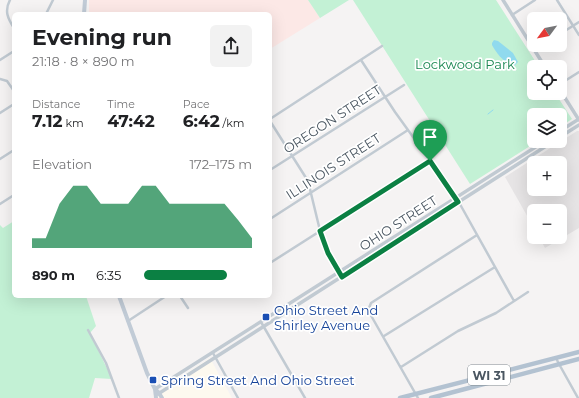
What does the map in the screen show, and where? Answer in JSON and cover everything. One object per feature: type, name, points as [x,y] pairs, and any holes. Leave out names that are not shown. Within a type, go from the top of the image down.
[{"type":"main road","points":[[84,12],[85,0]]},
{"type":"main road","points":[[119,298],[147,374],[155,390],[156,397]]},
{"type":"main road","name":"WI 31","points":[[400,398],[417,396],[579,352]]},
{"type":"main road","name":"WI 31","points":[[431,398],[579,359]]},
{"type":"main road","points":[[155,390],[160,393],[162,398]]},
{"type":"street","points":[[10,0],[7,7],[7,13],[12,25]]},
{"type":"street","points":[[47,12],[53,0]]},
{"type":"street","points":[[503,0],[527,38]]},
{"type":"street","points":[[512,15],[535,0]]},
{"type":"street","points":[[557,0],[579,35]]},
{"type":"street","points":[[567,30],[579,22]]},
{"type":"street","points":[[272,119],[382,46]]},
{"type":"street","points":[[0,60],[12,52]]},
{"type":"street","points":[[361,60],[456,198],[514,301]]},
{"type":"street","points":[[567,80],[579,72]]},
{"type":"street","points":[[0,80],[7,81],[12,88]]},
{"type":"street","name":"OREGON STREET","points":[[272,169],[404,85]]},
{"type":"street","points":[[566,100],[579,120],[567,128]]},
{"type":"street","points":[[0,113],[12,105]]},
{"type":"street","points":[[272,123],[306,176],[325,248],[342,277]]},
{"type":"street","points":[[567,133],[579,125]]},
{"type":"street","name":"ILLINOIS STREET","points":[[272,218],[408,130]]},
{"type":"street","name":"OHIO STREET","points":[[155,390],[533,148]]},
{"type":"street","name":"OHIO STREET","points":[[156,397],[173,384],[543,148]]},
{"type":"street","points":[[0,159],[12,151]]},
{"type":"street","points":[[272,262],[430,161]]},
{"type":"street","points":[[0,204],[12,196]]},
{"type":"street","points":[[413,225],[416,229]]},
{"type":"street","points":[[417,396],[370,312],[369,305],[477,235]]},
{"type":"street","points":[[378,247],[381,252]]},
{"type":"street","points":[[384,336],[495,267]]},
{"type":"street","points":[[315,288],[318,292]]},
{"type":"street","points":[[401,367],[458,331],[496,313],[528,292]]},
{"type":"street","points":[[128,321],[163,298]]},
{"type":"street","points":[[181,298],[188,308]]},
{"type":"street","points":[[290,304],[293,308]]},
{"type":"street","points":[[261,322],[305,398]]},
{"type":"street","points":[[88,330],[106,363],[119,398]]},
{"type":"street","points":[[213,353],[238,398]]},
{"type":"street","points":[[556,358],[578,398]]},
{"type":"street","points":[[184,371],[188,375]]},
{"type":"street","points":[[171,380],[173,384]]},
{"type":"shaded area","points":[[89,0],[308,0],[320,18],[272,48],[272,12],[89,12]]},
{"type":"shaded area","points":[[579,131],[579,228],[567,235],[567,204],[527,204],[527,216],[505,177],[527,163],[527,196],[567,196],[567,156],[538,156],[550,148],[567,148],[567,137]]},
{"type":"shaded area","points":[[543,244],[552,244],[545,248]]},
{"type":"shaded area","points":[[210,358],[232,398],[154,398],[153,395]]},
{"type":"green space","points":[[308,0],[349,0],[320,18]]},
{"type":"green space","name":"Lockwood Park","points":[[353,0],[496,0],[527,48],[527,52],[529,52],[535,60],[527,60],[527,100],[560,100],[565,108],[527,108],[527,148],[470,184]]},
{"type":"green space","name":"Lockwood Park","points":[[567,111],[572,119],[567,122]]},
{"type":"green space","points":[[12,222],[12,298],[87,298],[96,326],[90,333],[112,379],[95,378],[89,398],[0,398],[0,225],[3,228]]},
{"type":"water","points":[[494,40],[498,41],[513,53],[518,62],[514,66],[507,63],[499,55],[492,45]]},
{"type":"waterway","points":[[488,114],[493,110]]},
{"type":"place","name":"Ohio Street And Shirley Avenue","points":[[266,317]]},
{"type":"place","name":"Spring Street And Ohio Street","points":[[153,380]]},
{"type":"route","points":[[430,161],[458,202],[342,277],[323,243],[320,231],[430,161]]}]
